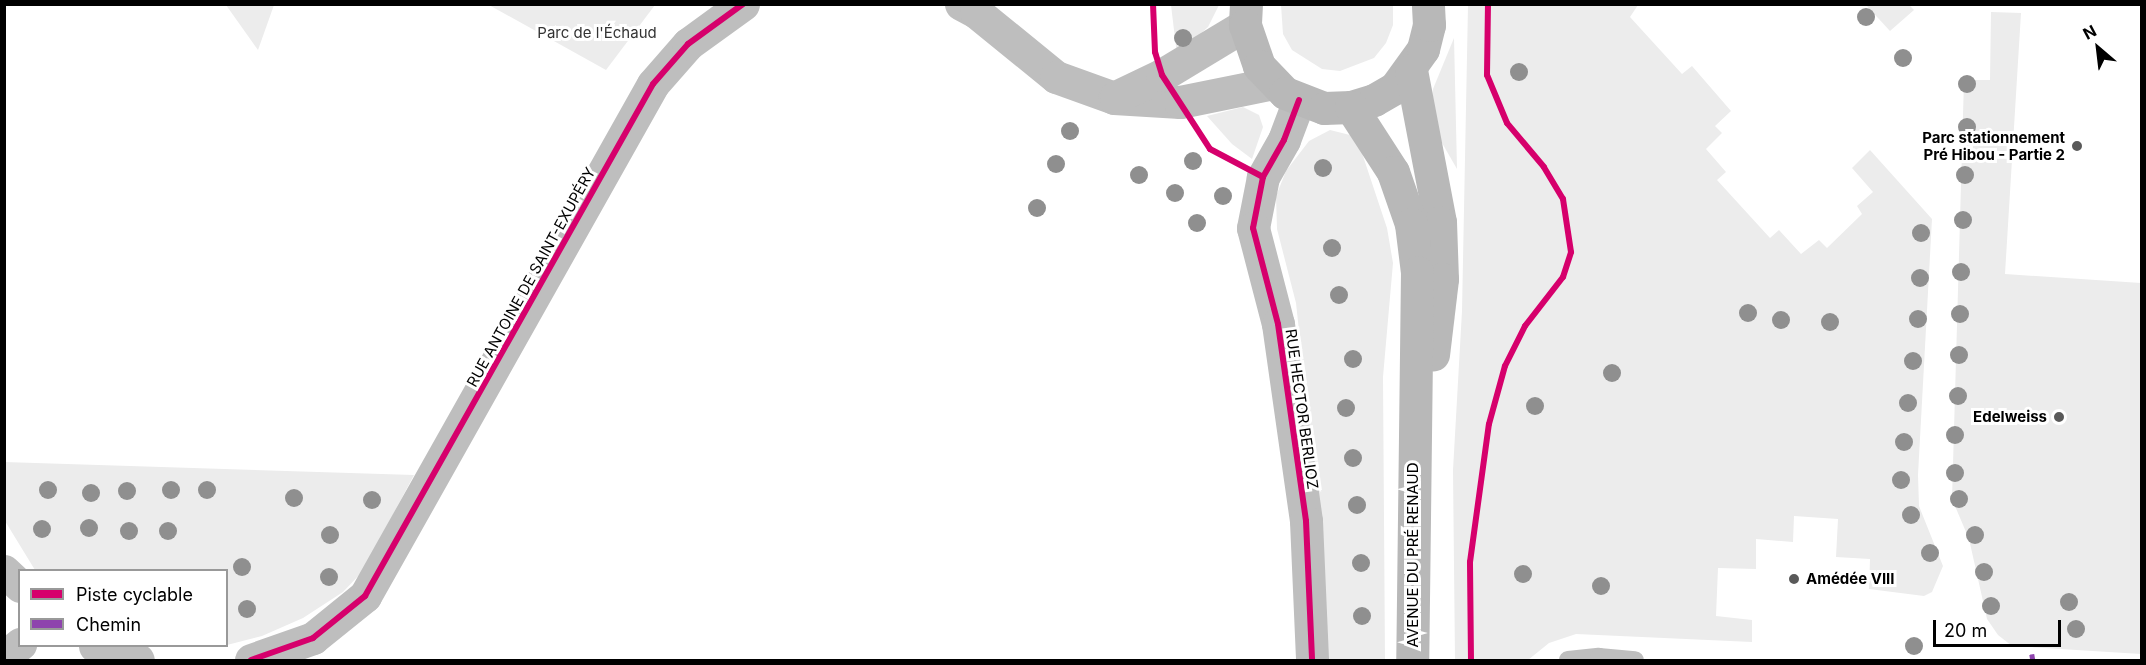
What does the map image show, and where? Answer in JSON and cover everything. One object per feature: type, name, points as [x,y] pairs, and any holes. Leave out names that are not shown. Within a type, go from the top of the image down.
[{"type":"main road","points":[[1245,15],[1259,66],[1272,82],[1299,100],[1324,108],[1351,107],[1374,100],[1395,88],[1411,70],[1423,49],[1429,25],[1428,4]]},
{"type":"main road","name":"AVENUE DU PRÉ RENAUD","points":[[1411,70],[1440,222],[1442,279],[1436,341],[1414,450]]},
{"type":"main road","name":"AVENUE DU PRÉ RENAUD","points":[[1351,107],[1393,172],[1411,224],[1417,272],[1412,660]]},
{"type":"street","name":"RUE ANTOINE DE SAINT-EXUPÉRY","points":[[251,660],[313,638],[365,596],[653,84],[688,44],[743,4]]},
{"type":"street","points":[[961,4],[976,12],[1056,77],[1114,98],[1180,102],[1272,82]]},
{"type":"street","points":[[1114,98],[1162,75],[1245,15]]},
{"type":"street","name":"RUE HECTOR BERLIOZ","points":[[1299,100],[1284,140],[1263,177],[1253,228],[1278,324],[1306,521],[1312,660]]},
{"type":"street","points":[[4,571],[18,584]]},
{"type":"street","points":[[4,657],[18,646]]},
{"type":"street","points":[[101,647],[138,660]]},
{"type":"lane","points":[[1568,660],[1599,657],[1635,660]]},
{"type":"green space","points":[[226,5],[274,5],[258,50]]},
{"type":"green space","name":"Parc de l'Échaud","points":[[489,5],[655,5],[606,70]]},
{"type":"green space","points":[[1171,5],[1219,5],[1208,27],[1177,55]]},
{"type":"green space","points":[[1281,5],[1393,5],[1393,25],[1386,43],[1374,58],[1340,71],[1322,69],[1292,50],[1283,34]]},
{"type":"green space","points":[[1468,5],[1638,5],[1630,17],[1682,74],[1692,66],[1731,111],[1715,126],[1722,133],[1706,149],[1726,172],[1717,180],[1770,238],[1779,230],[1801,254],[1819,240],[1827,248],[1862,214],[1857,206],[1873,192],[1852,168],[1870,150],[1932,219],[1918,475],[1919,506],[1943,566],[1932,592],[1924,596],[1869,589],[1870,559],[1836,557],[1838,519],[1794,516],[1793,542],[1756,539],[1756,569],[1718,568],[1716,616],[1752,620],[1752,642],[1576,634],[1549,643],[1528,660],[1455,660],[1453,470],[1462,311]]},
{"type":"green space","points":[[1866,5],[1909,5],[1914,10],[1890,31]]},
{"type":"green space","points":[[1991,12],[2021,13],[2005,274],[2141,283],[2141,654],[2012,646],[1998,635],[1987,619],[1969,539],[1952,499],[1964,80],[1990,80]]},
{"type":"green space","points":[[1454,38],[1457,169],[1434,129],[1431,108],[1433,89]]},
{"type":"green space","points":[[1243,107],[1259,115],[1263,127],[1252,159],[1232,144],[1207,116]]},
{"type":"green space","points":[[1330,130],[1350,135],[1362,153],[1387,228],[1393,263],[1383,377],[1385,660],[1328,660],[1316,488],[1296,303],[1277,229],[1276,196],[1286,171],[1309,141]]},
{"type":"green space","points":[[4,462],[414,475],[363,571],[343,592],[303,618],[262,636],[228,645],[228,569],[34,569],[5,521]]},
{"type":"marked path","points":[[2032,654],[2033,660]]},
{"type":"cycle path","points":[[251,660],[313,638],[365,596],[653,84],[688,44],[743,4]]},
{"type":"cycle path","points":[[1153,4],[1155,52],[1162,75],[1210,149],[1263,177]]},
{"type":"cycle path","points":[[1471,660],[1470,562],[1489,424],[1505,366],[1525,326],[1563,277],[1571,252],[1563,199],[1544,167],[1507,123],[1487,75],[1488,4]]},
{"type":"cycle path","points":[[1299,100],[1284,140],[1263,177],[1253,228],[1278,324],[1306,521],[1312,660]]},
{"type":"place","name":"Parc stationnement Pré Hibou - Partie 2","points":[[2077,146]]},
{"type":"place","name":"Edelweiss","points":[[2059,417]]},
{"type":"place","name":"Amédée VIII","points":[[1794,579]]}]
